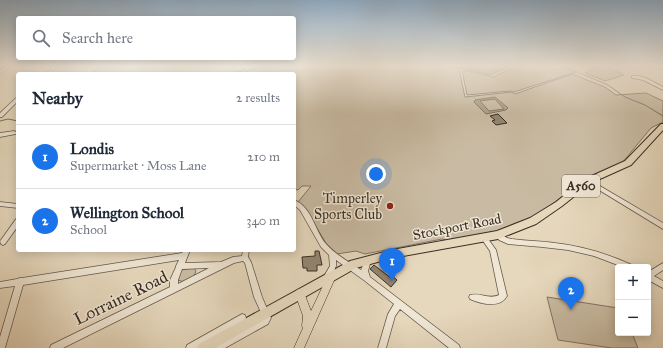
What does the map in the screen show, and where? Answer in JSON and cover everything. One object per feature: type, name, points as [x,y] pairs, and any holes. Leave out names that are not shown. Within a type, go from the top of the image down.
[{"type":"highway","name":"Stockport Road","points":[[300,293],[349,267],[368,260],[484,238],[518,228],[545,214],[588,181],[626,165],[660,132],[663,126]]},
{"type":"highway","name":"A560","points":[[203,348],[228,330],[243,324],[300,293]]},
{"type":"main road","points":[[299,348],[307,328],[330,283],[330,277]]},
{"type":"main road","points":[[300,293],[308,316],[307,328]]},
{"type":"street","points":[[651,82],[663,88]]},
{"type":"street","points":[[0,116],[16,101]]},
{"type":"street","points":[[4,134],[14,133]]},
{"type":"street","points":[[588,181],[663,226]]},
{"type":"street","points":[[1,205],[16,204]]},
{"type":"street","points":[[296,204],[302,208],[323,245],[332,254],[368,279],[456,348]]},
{"type":"street","points":[[3,242],[16,224]]},
{"type":"street","points":[[498,235],[507,241],[556,245],[592,253],[622,264]]},
{"type":"street","points":[[473,297],[490,300],[500,299],[503,296],[493,250],[484,238]]},
{"type":"street","points":[[246,252],[245,258],[248,262],[258,297],[266,312]]},
{"type":"street","points":[[174,289],[174,280],[185,253]]},
{"type":"street","points":[[0,285],[185,253]]},
{"type":"street","points":[[330,277],[333,266],[332,254]]},
{"type":"street","name":"Lorraine Road","points":[[54,348],[236,258],[245,258]]},
{"type":"street","points":[[368,260],[364,271],[368,279]]},
{"type":"street","points":[[180,266],[222,265]]},
{"type":"street","points":[[651,274],[663,266]]},
{"type":"street","points":[[651,278],[663,284]]},
{"type":"street","points":[[1,348],[20,281]]},
{"type":"street","points":[[382,348],[392,314],[399,304]]},
{"type":"street","points":[[217,348],[243,324]]},
{"type":"street","points":[[190,348],[228,330]]},
{"type":"shaded area","points":[[296,82],[462,82],[465,97],[512,92],[515,94],[549,82],[593,82],[605,87],[616,95],[646,93],[663,101],[663,122],[651,128],[622,163],[585,178],[555,202],[533,217],[505,229],[451,241],[442,239],[365,254],[356,251],[337,254],[326,243],[306,210],[298,202],[311,186],[302,186],[298,190],[296,190]]},
{"type":"shaded area","points":[[464,82],[544,82],[514,92],[510,91],[467,95]]},
{"type":"shaded area","points":[[495,97],[508,108],[506,110],[486,114],[474,102],[475,100]],"holes":[[[495,99],[504,109],[489,111],[480,101]]]},
{"type":"shaded area","points":[[194,268],[196,271],[194,276],[184,282],[178,280],[180,270]]},
{"type":"shaded area","points":[[547,297],[615,308],[615,336],[633,336],[638,348],[612,348],[558,340]]},
{"type":"building","points":[[498,114],[507,123],[496,125],[492,121],[495,120],[490,116]]},
{"type":"building","points":[[315,251],[319,251],[322,265],[317,265],[317,271],[307,271],[307,268],[303,268],[302,257],[315,256]]},
{"type":"building","points":[[374,265],[391,278],[392,276],[397,280],[391,287],[370,269]]},
{"type":"waterway","points":[[601,82],[625,97],[645,105],[663,116]]},
{"type":"waterway","points":[[0,121],[8,119],[16,121]]},
{"type":"place","name":"Timperley Sports Club","points":[[390,206]]},
{"type":"place","name":"Londis","points":[[392,281]]},
{"type":"place","name":"Wellington School","points":[[571,310]]}]
